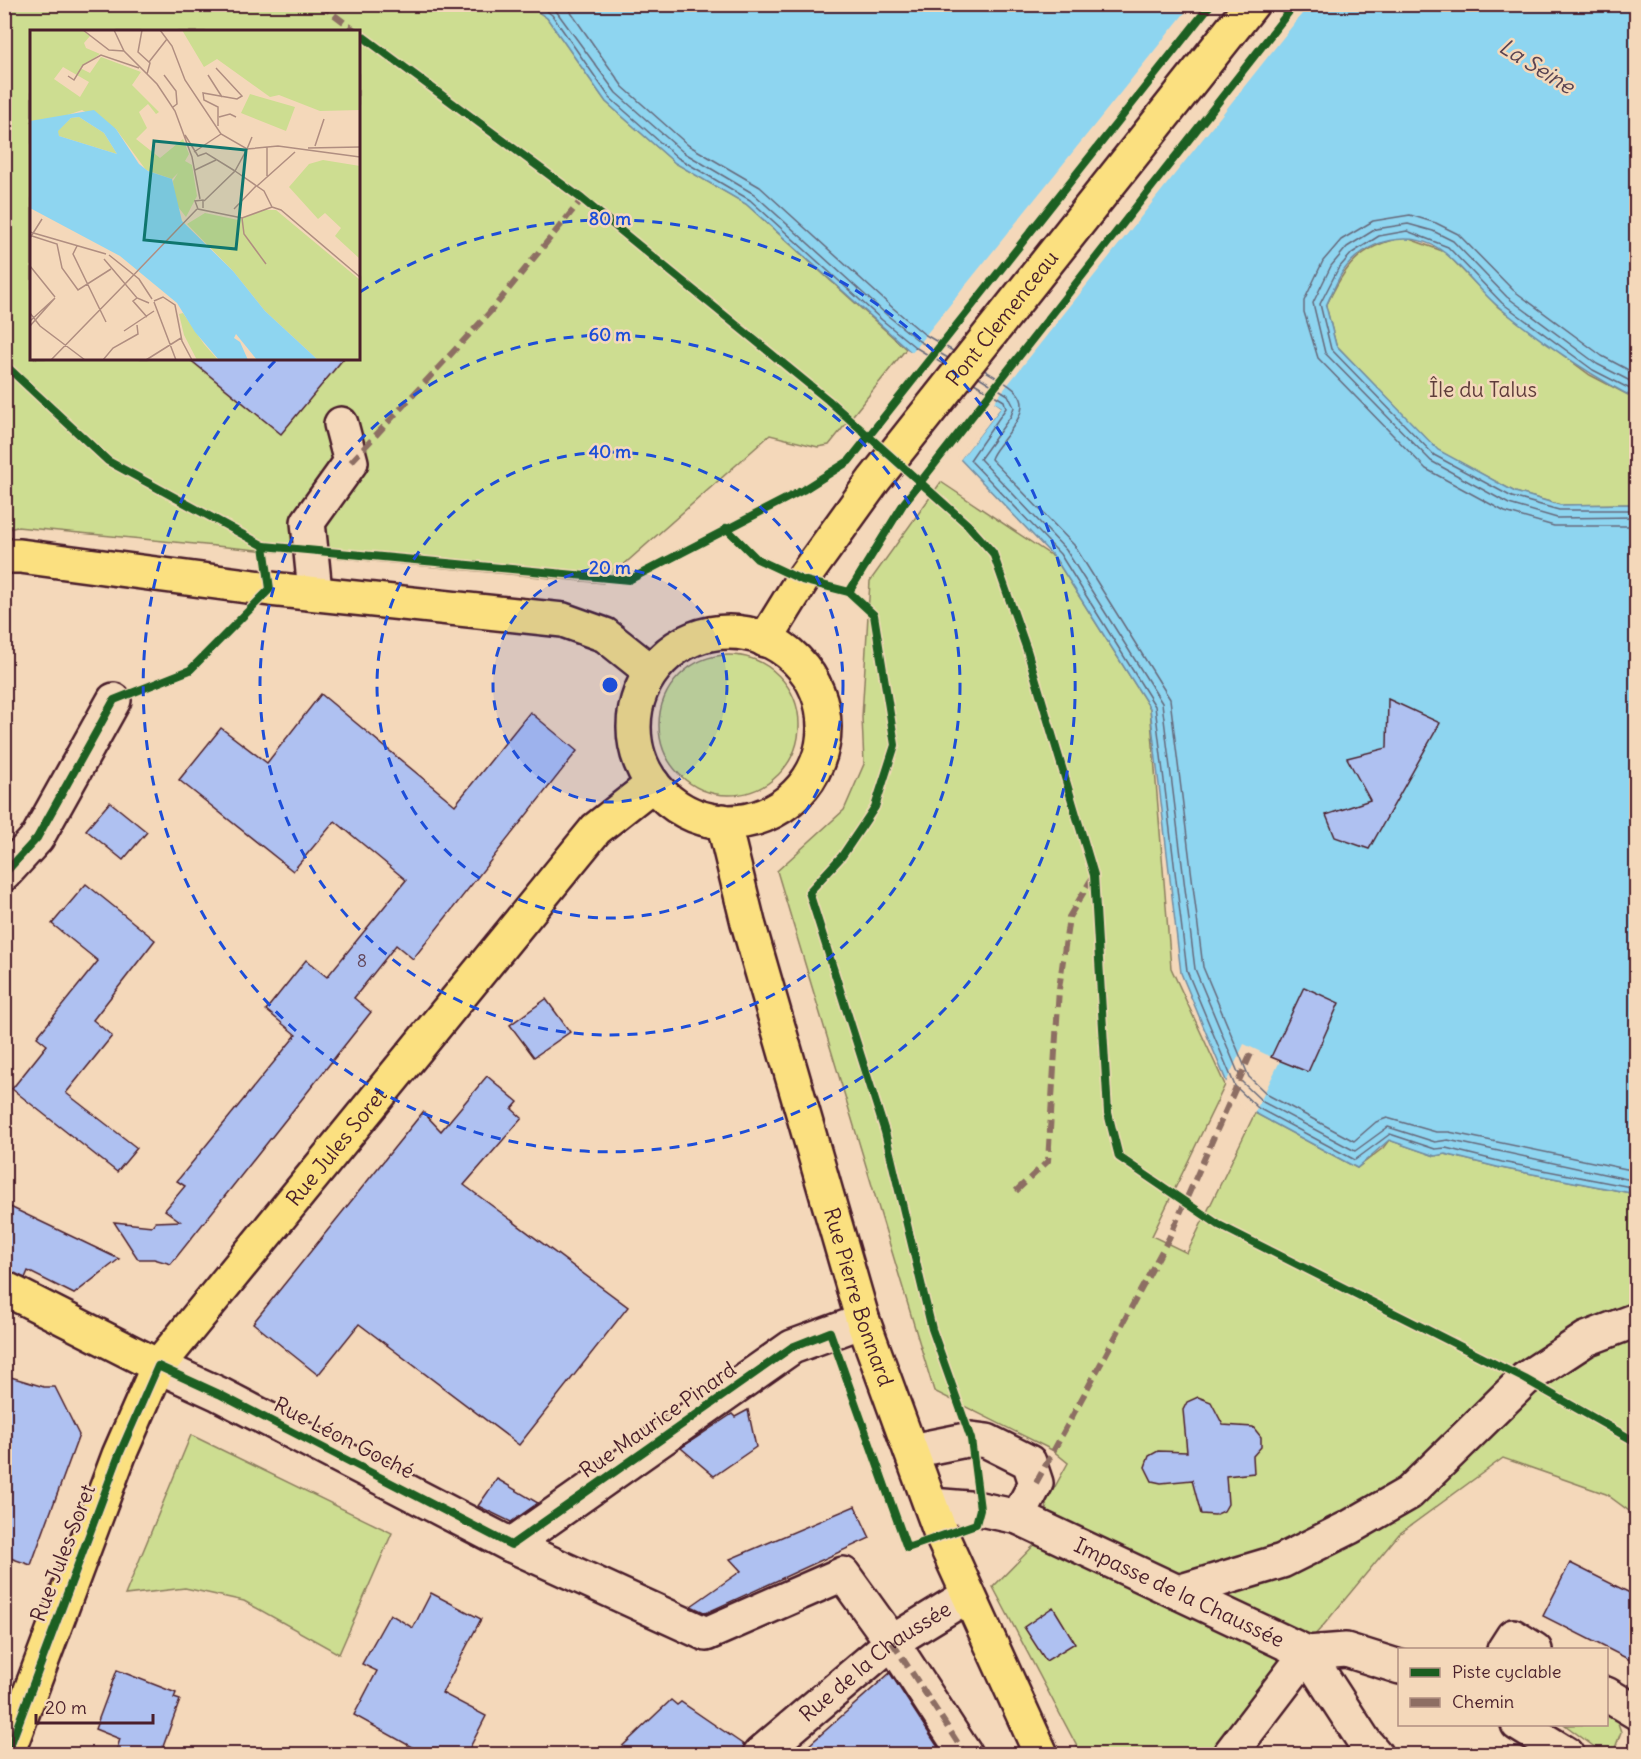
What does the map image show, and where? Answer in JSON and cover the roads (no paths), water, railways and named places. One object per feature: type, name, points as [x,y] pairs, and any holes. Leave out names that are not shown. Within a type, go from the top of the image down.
[{"type":"main road","name":"Pont Clemenceau","points":[[765,640],[802,580],[874,480],[1251,4]]},
{"type":"main road","points":[[4,556],[563,620],[605,635],[649,670]]},
{"type":"main road","points":[[709,634],[747,634],[765,640],[784,650],[801,665],[813,684],[821,704],[824,726],[821,748],[814,770],[786,803],[756,817],[723,821],[691,814],[664,796],[653,784],[637,752],[634,733],[639,695],[649,670],[674,649],[709,634]]},
{"type":"main road","name":"Rue Jules Soret","points":[[7,1755],[119,1455],[158,1366],[596,829],[653,784]]},
{"type":"main road","name":"Rue Pierre Bonnard","points":[[723,821],[748,923],[863,1321],[967,1596],[1041,1755]]},
{"type":"main road","points":[[4,1288],[158,1366]]},
{"type":"street","points":[[315,592],[308,522],[351,462],[341,424]]},
{"type":"street","points":[[4,874],[37,838],[114,700]]},
{"type":"street","points":[[1178,1592],[1282,1561],[1350,1527],[1409,1493],[1525,1379],[1586,1339],[1636,1320]]},
{"type":"street","name":"Rue Maurice Pinard","points":[[511,1545],[792,1347],[863,1321]]},
{"type":"street","name":"Rue Léon Goché","points":[[158,1366],[219,1394],[511,1545],[706,1634],[843,1574],[892,1642]]},
{"type":"street","points":[[911,1452],[970,1439],[987,1441],[1029,1462],[1036,1483],[1018,1517]]},
{"type":"street","name":"Impasse de la Chaussée","points":[[931,1505],[980,1509],[1018,1517],[1307,1653],[1364,1742],[1376,1755]]},
{"type":"street","name":"Rue de la Chaussée","points":[[760,1755],[892,1642],[967,1596]]},
{"type":"street","points":[[1505,1648],[1513,1636],[1532,1648]]},
{"type":"street","points":[[892,1642],[965,1755]]},
{"type":"street","points":[[1230,1755],[1307,1653],[1346,1650],[1398,1666]]},
{"type":"street","points":[[1608,1695],[1636,1712]]},
{"type":"street","points":[[1520,1726],[1567,1755]]},
{"type":"water","name":"La Seine","points":[[528,5],[1636,5],[1636,399],[1583,368],[1533,333],[1493,302],[1445,253],[1418,240],[1390,240],[1363,252],[1351,261],[1342,273],[1326,306],[1336,345],[1438,450],[1515,492],[1560,505],[1636,504],[1636,1194],[1501,1168],[1445,1154],[1435,1156],[1389,1140],[1357,1168],[1255,1113],[1230,1090],[1181,973],[1150,708],[1055,558],[960,459],[1001,407],[912,353],[746,204],[675,163],[606,102],[547,18]]},
{"type":"park label","name":"Île du Talus","points":[[1483,390]]}]
